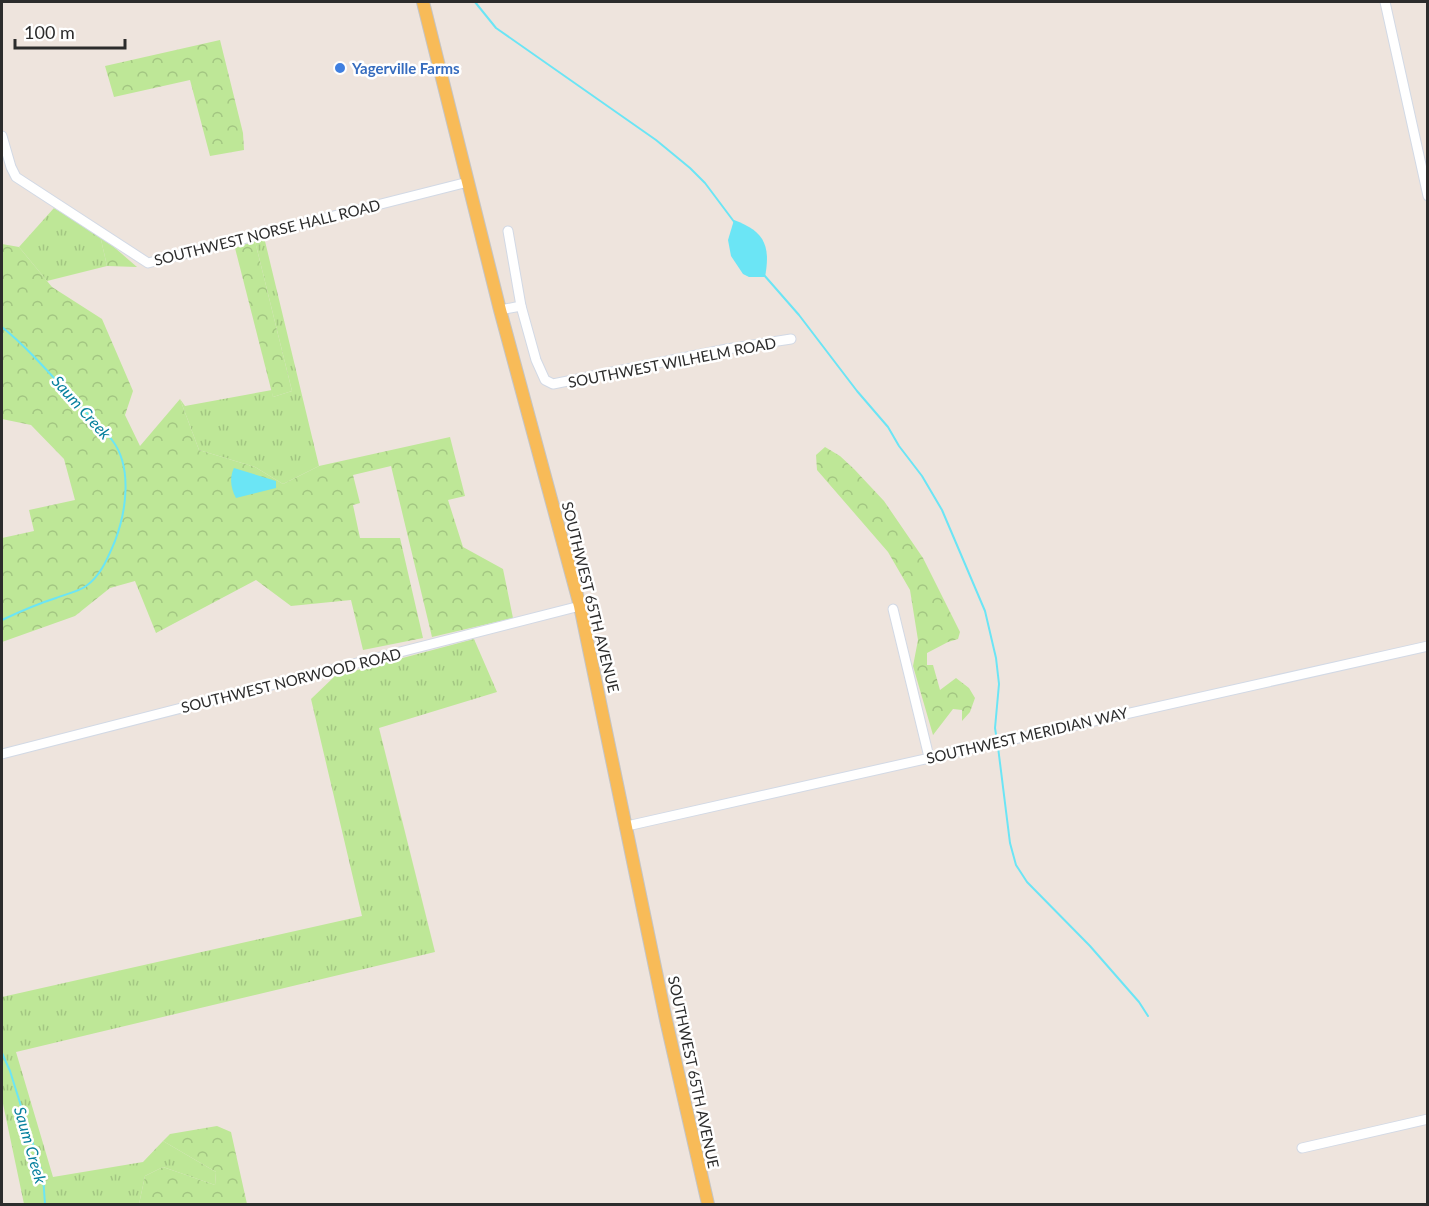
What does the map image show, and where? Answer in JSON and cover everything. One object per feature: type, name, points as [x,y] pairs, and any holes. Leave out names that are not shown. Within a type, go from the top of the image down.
[{"type":"main road","name":"SOUTHWEST 65TH AVENUE","points":[[423,2],[500,310],[580,606],[666,1020],[708,1204]]},
{"type":"street","points":[[1385,2],[1428,196]]},
{"type":"street","name":"SOUTHWEST NORSE HALL ROAD","points":[[2,136],[16,177],[148,263],[468,182]]},
{"type":"street","points":[[500,310],[522,306],[508,231]]},
{"type":"street","name":"SOUTHWEST WILHELM ROAD","points":[[522,306],[540,373],[545,380],[553,384],[727,349],[791,339]]},
{"type":"street","name":"SOUTHWEST NORWOOD ROAD","points":[[2,754],[580,606]]},
{"type":"street","points":[[893,609],[929,757]]},
{"type":"street","name":"SOUTHWEST MERIDIAN WAY","points":[[627,826],[1428,646]]},
{"type":"street","points":[[1302,1148],[1428,1119]]},
{"type":"green space","points":[[220,40],[243,133],[244,150],[210,156],[190,80],[114,97],[105,66]]},
{"type":"green space","points":[[54,208],[100,235],[107,266],[47,281],[19,247]]},
{"type":"green space","points":[[100,235],[137,267],[107,266]]},
{"type":"green space","points":[[264,237],[319,466],[283,484],[255,467],[199,450],[180,399],[185,406],[272,390],[273,397],[292,391],[255,241]]},
{"type":"green space","points":[[255,241],[292,391],[273,397],[235,248]]},
{"type":"green space","points":[[2,244],[19,247],[52,287],[102,319],[133,391],[125,415],[140,446],[180,399],[199,450],[255,467],[283,484],[319,466],[450,437],[465,496],[448,500],[463,547],[503,569],[513,618],[432,637],[391,466],[353,475],[360,503],[353,505],[360,538],[400,538],[423,638],[363,650],[351,600],[291,606],[256,580],[156,633],[135,581],[110,588],[75,616],[2,642],[2,538],[34,531],[29,510],[75,500],[64,459],[31,425],[2,419]]},
{"type":"green space","points":[[825,447],[840,456],[884,501],[923,558],[960,632],[958,639],[927,653],[927,665],[933,665],[940,690],[956,678],[969,688],[975,698],[970,712],[962,721],[962,710],[953,709],[933,735],[913,666],[918,640],[910,590],[888,552],[817,470],[816,455]]},
{"type":"green space","points":[[474,639],[497,692],[379,728],[435,952],[16,1052],[53,1177],[143,1162],[163,1141],[216,1172],[215,1185],[163,1167],[145,1176],[139,1204],[24,1204],[2,1099],[2,997],[362,916],[311,699],[335,676]]},
{"type":"green space","points":[[217,1126],[231,1132],[247,1204],[139,1204],[145,1176],[163,1167],[215,1185],[216,1172],[163,1141],[170,1134]]},
{"type":"water","points":[[734,220],[759,234],[763,241],[767,256],[765,277],[749,277],[743,274],[731,256],[728,240]]},
{"type":"water","points":[[234,468],[276,481],[276,488],[236,498],[231,483]]},
{"type":"waterway","points":[[475,2],[496,28],[656,140],[690,168],[705,183],[735,223]]},
{"type":"waterway","points":[[764,275],[799,315],[857,391],[888,427],[942,510],[985,611],[996,658],[999,684],[995,728],[997,741]]},
{"type":"waterway","name":"Saum Creek","points":[[2,327],[31,353],[112,440],[123,463],[126,490],[115,541],[104,566],[96,577],[79,590],[35,605],[2,620]]},
{"type":"waterway","points":[[998,747],[1010,843],[1016,865],[1027,882],[1090,946],[1139,1002],[1148,1016]]},
{"type":"waterway","name":"Saum Creek","points":[[2,1053],[10,1071],[43,1176],[45,1204]]},
{"type":"place","name":"Yagerville Farms","points":[[340,68]]}]
